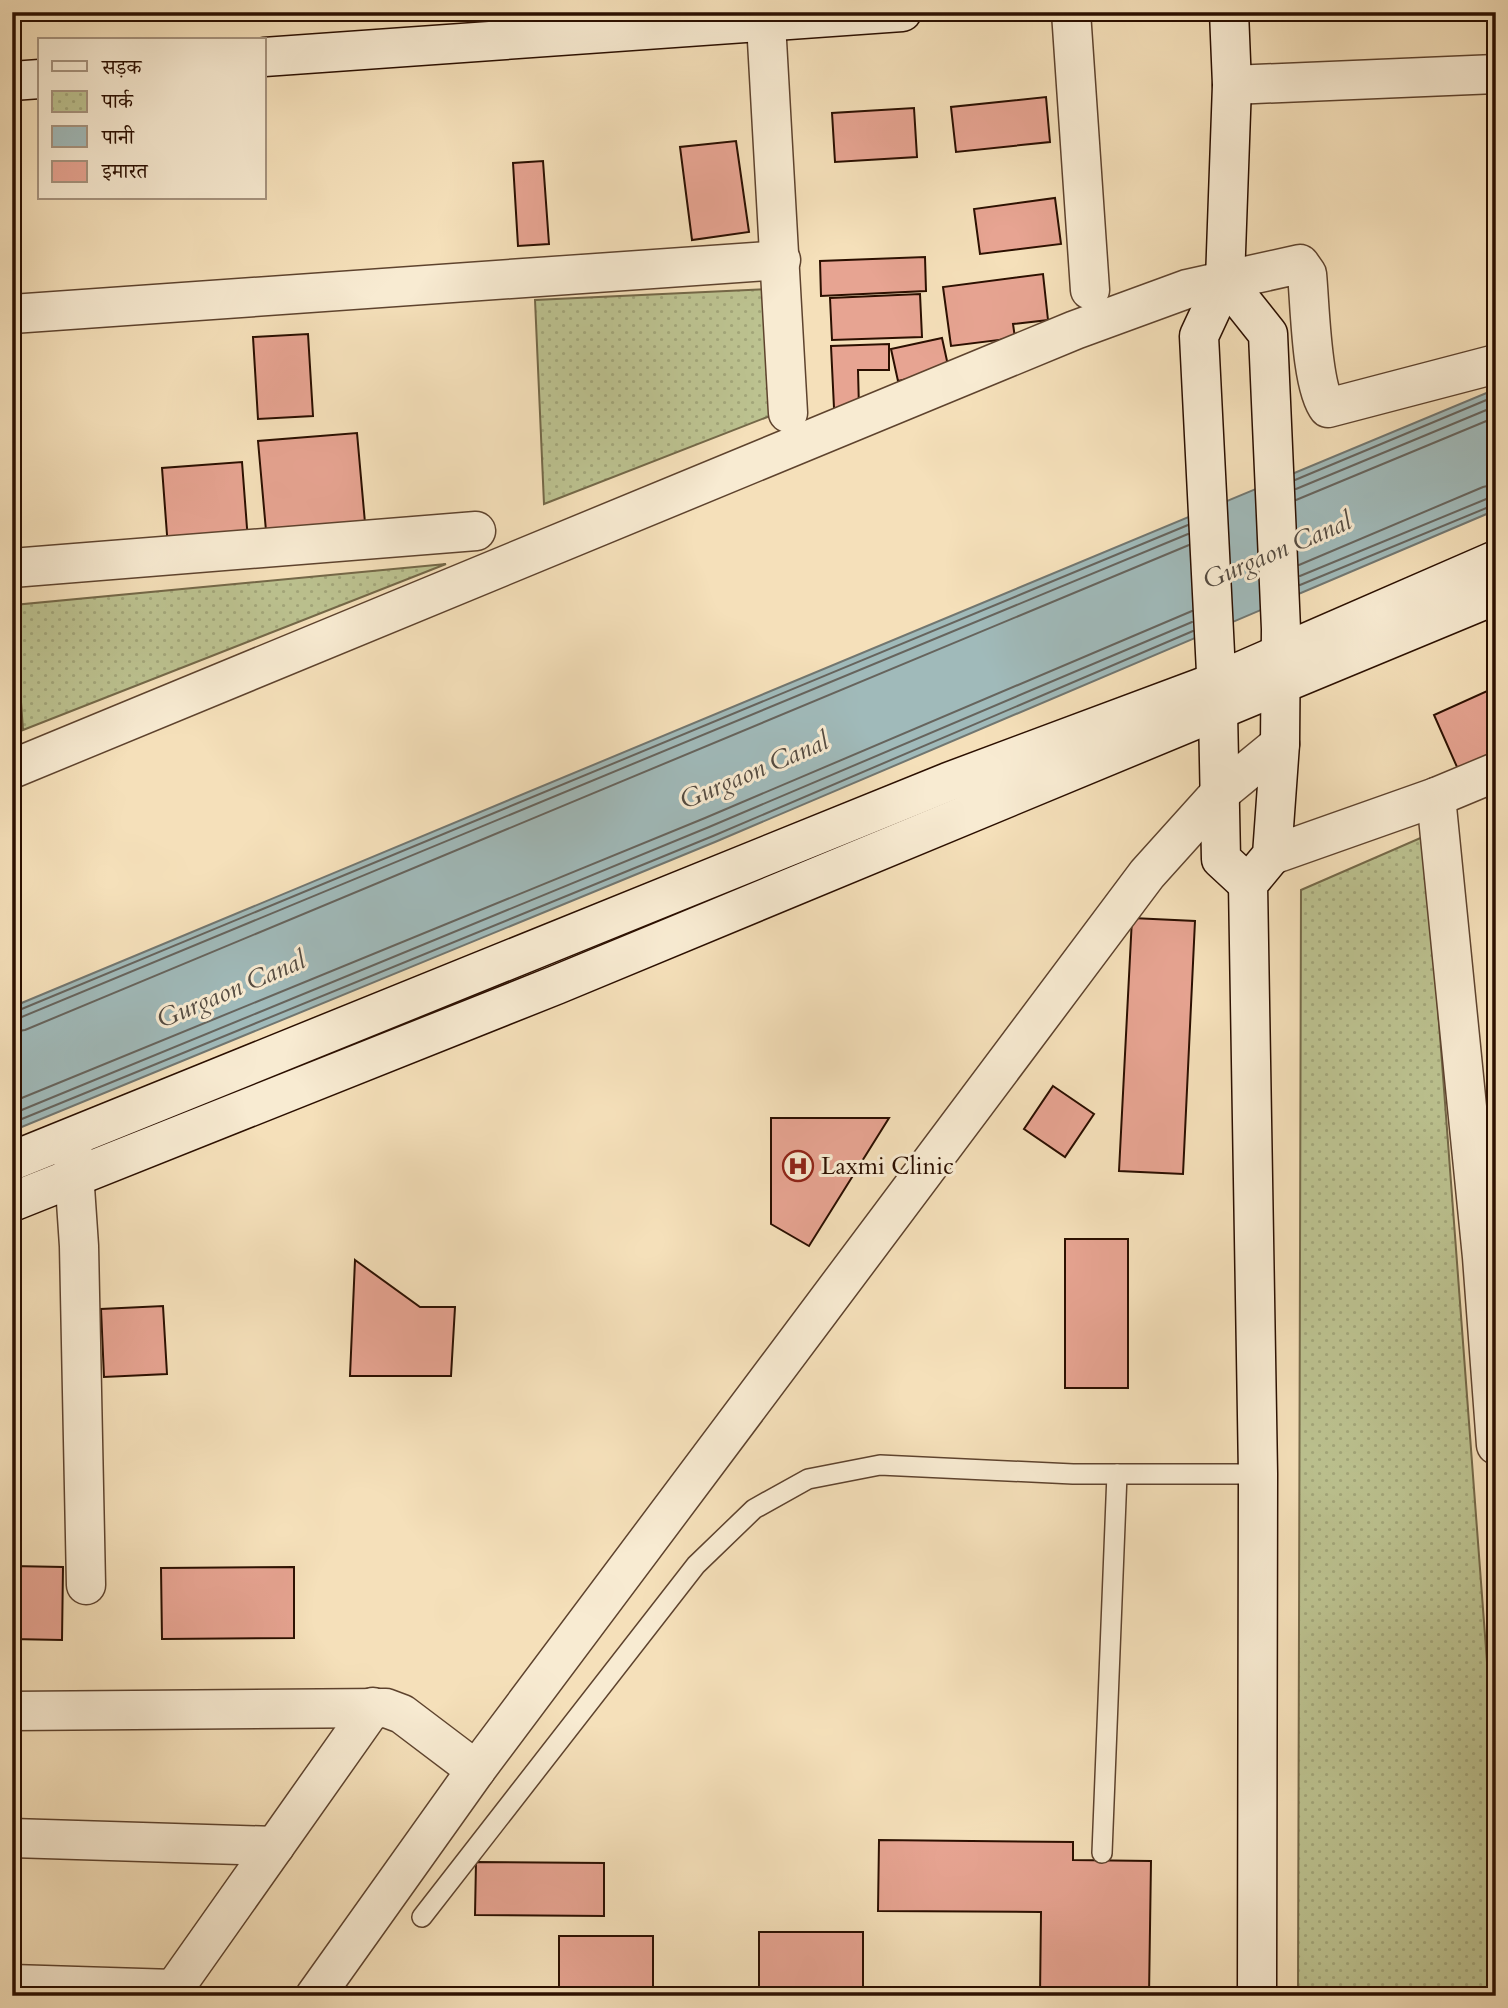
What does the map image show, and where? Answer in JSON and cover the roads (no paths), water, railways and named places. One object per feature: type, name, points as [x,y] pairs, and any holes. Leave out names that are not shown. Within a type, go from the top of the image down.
[{"type":"street","points":[[266,57],[902,12]]},
{"type":"street","points":[[1071,12],[1090,290]]},
{"type":"street","points":[[1229,12],[1231,85],[1225,281],[1199,336],[1215,643],[1221,859],[1248,884]]},
{"type":"street","points":[[766,23],[788,414]]},
{"type":"street","points":[[1231,85],[1496,74]]},
{"type":"street","points":[[12,81],[38,79]]},
{"type":"street","points":[[12,314],[781,260]]},
{"type":"street","points":[[12,769],[1076,330],[1187,289],[1300,264],[1307,274],[1317,374],[1323,402],[1328,408],[1496,364]]},
{"type":"street","points":[[1225,281],[1268,334],[1281,657],[1280,744],[1272,855]]},
{"type":"street","points":[[12,568],[476,531]]},
{"type":"street","points":[[12,1202],[556,985],[1049,778],[1217,697],[1281,657],[1496,560]]},
{"type":"street","points":[[1281,657],[1496,594]]},
{"type":"street","points":[[12,1161],[948,782],[1217,697]]},
{"type":"street","points":[[315,1996],[476,1770],[1147,874],[1219,794],[1280,744]]},
{"type":"street","points":[[1257,1996],[1258,1474],[1248,884],[1272,855],[1436,797],[1496,772]]},
{"type":"street","points":[[1436,797],[1489,1257],[1496,1445]]},
{"type":"street","points":[[72,1137],[76,1175],[86,1585]]},
{"type":"street","points":[[12,1711],[373,1707],[402,1714],[476,1770]]},
{"type":"street","points":[[12,1984],[172,1992],[373,1707]]},
{"type":"street","points":[[12,1838],[275,1846]]},
{"type":"lane","points":[[422,1917],[696,1566],[754,1509],[808,1479],[880,1465],[1117,1474],[1258,1474]]},
{"type":"lane","points":[[1102,1853],[1117,1474]]},
{"type":"water","name":"Gurgaon Canal","points":[[1496,389],[1496,510],[715,842],[12,1131],[12,1007]]},
{"type":"place","name":"Laxmi Clinic","points":[[798,1166]]}]
